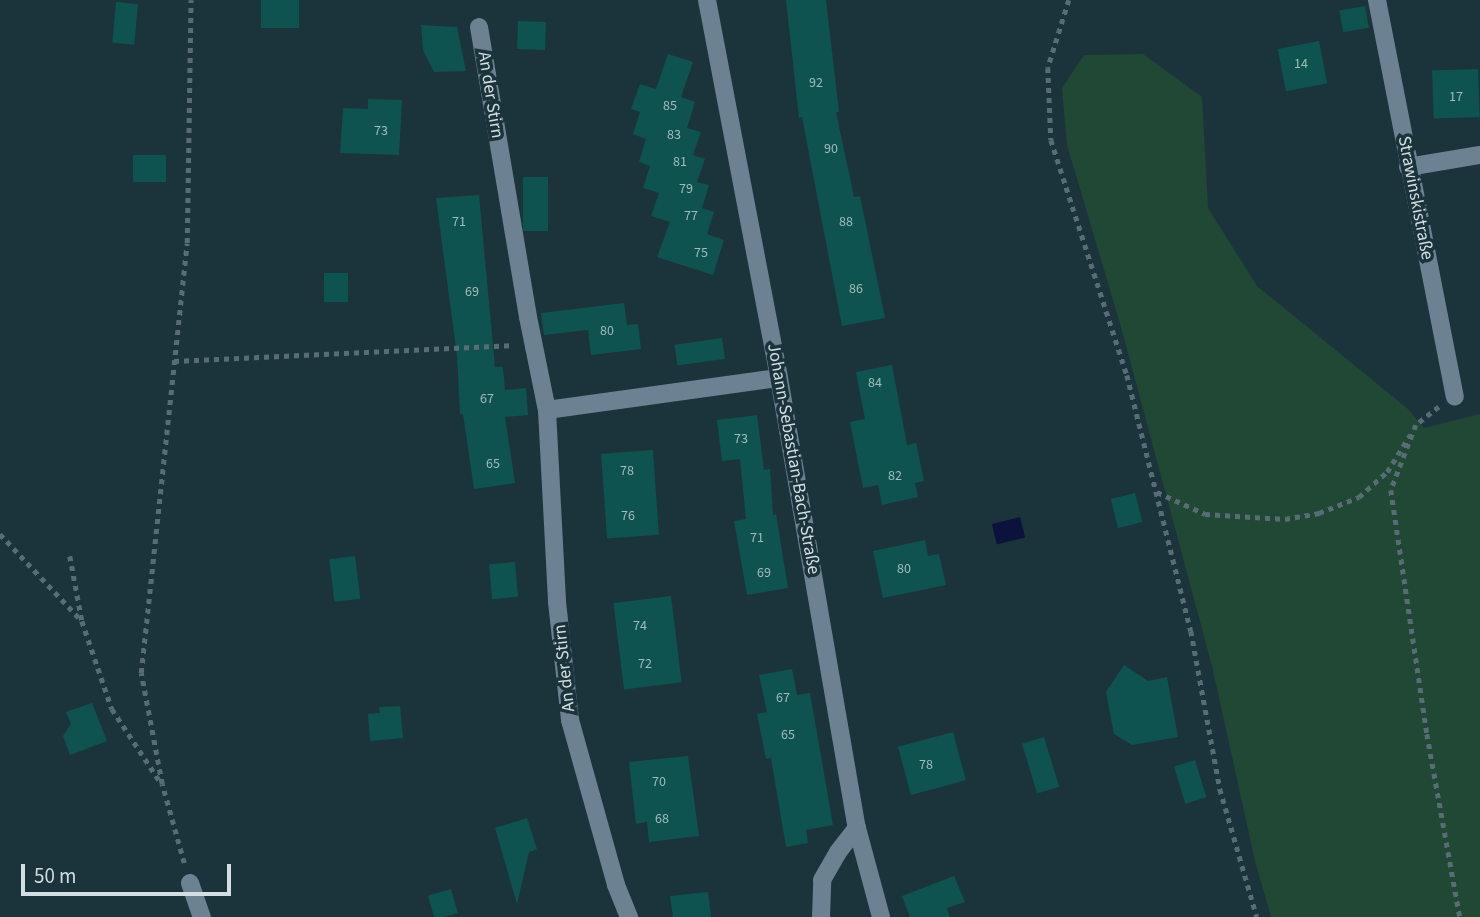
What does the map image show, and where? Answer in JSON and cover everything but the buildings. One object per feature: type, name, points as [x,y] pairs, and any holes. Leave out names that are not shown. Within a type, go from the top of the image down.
[{"type":"street","name":"Johann-Sebastian-Bach-Straße","points":[[708,0],[779,378],[857,828],[874,856],[881,917]]},
{"type":"street","name":"Strawinskistraße","points":[[1377,0],[1454,396]]},
{"type":"street","name":"An der Stirn","points":[[479,27],[533,344],[547,411],[557,602],[570,720],[616,886],[629,917]]},
{"type":"street","points":[[1408,167],[1480,155]]},
{"type":"street","points":[[547,411],[779,378]]},
{"type":"street","points":[[821,917],[822,880],[838,852],[857,828]]},
{"type":"street","points":[[190,883],[202,917]]},
{"type":"path","points":[[190,883],[162,784],[141,673],[187,243],[191,0]]},
{"type":"path","points":[[1069,0],[1048,68],[1051,141],[1127,375],[1191,631],[1220,789],[1257,917]]},
{"type":"path","points":[[174,361],[533,344]]},
{"type":"path","points":[[1156,491],[1205,514],[1285,519],[1319,513],[1359,497],[1387,472],[1416,425],[1454,396]]},
{"type":"path","points":[[1416,425],[1391,490],[1427,734],[1460,917]]},
{"type":"path","points":[[0,534],[82,621]]},
{"type":"path","points":[[70,556],[82,621],[112,709],[162,784]]},
{"type":"green space","points":[[1143,54],[1202,97],[1208,208],[1257,286],[1408,409],[1424,428],[1480,414],[1480,917],[1271,917],[1255,861],[1212,666],[1121,327],[1067,145],[1062,88],[1084,55]]},
{"type":"shaded area","points":[[1020,517],[1025,537],[997,544],[992,524]]}]
